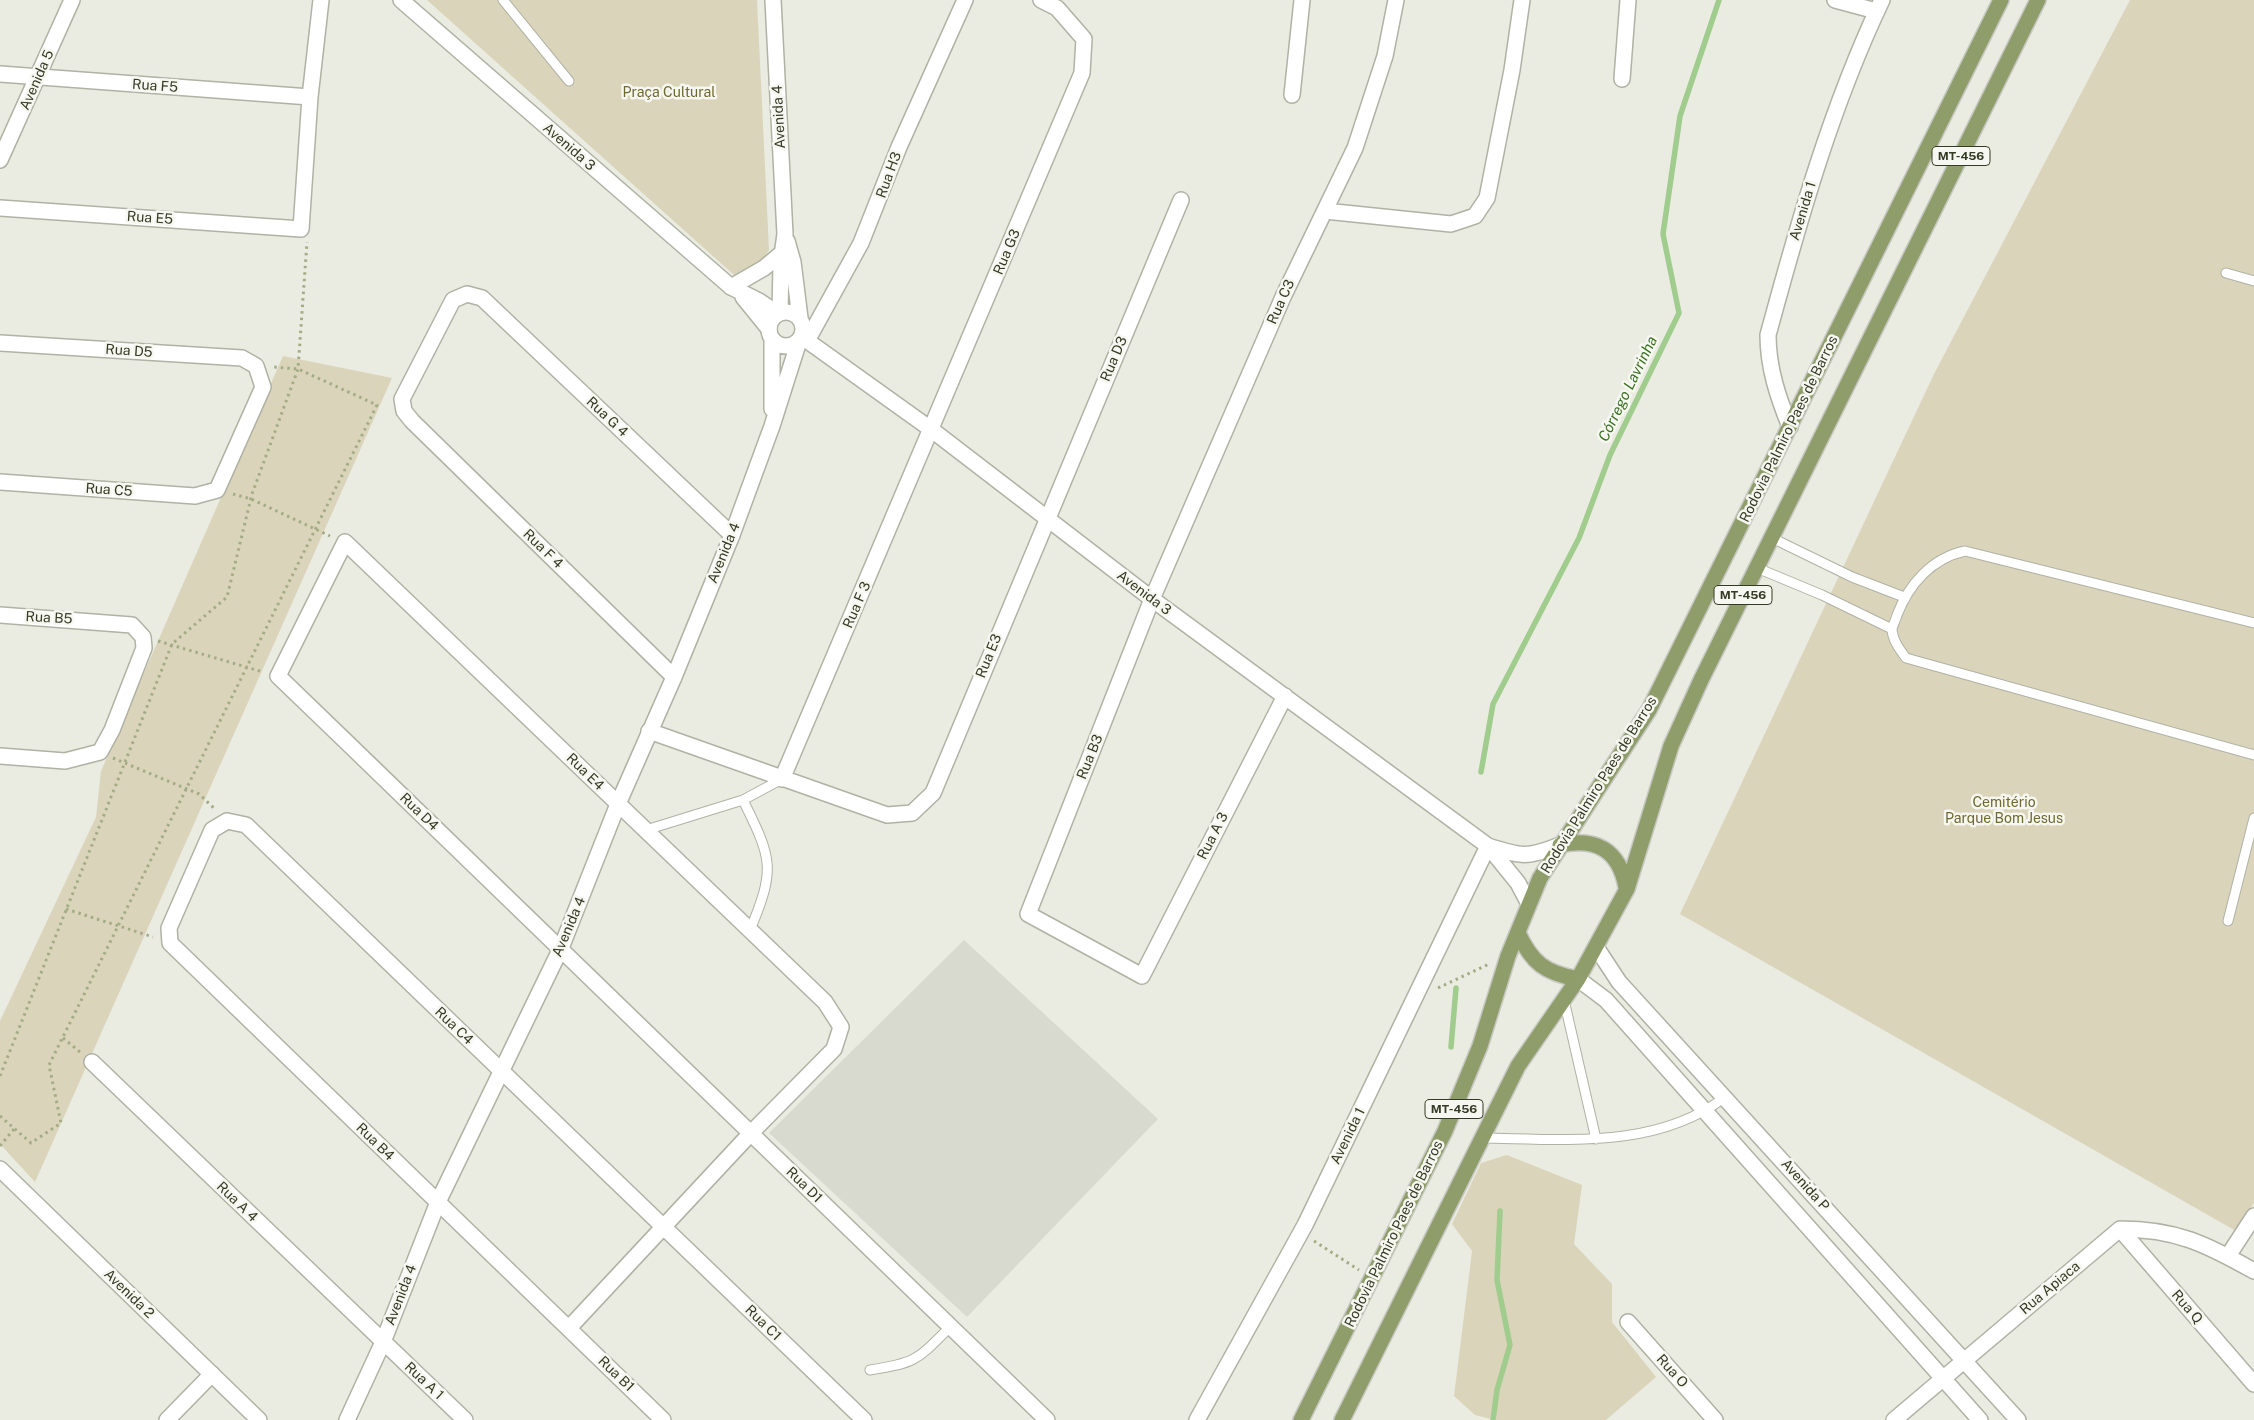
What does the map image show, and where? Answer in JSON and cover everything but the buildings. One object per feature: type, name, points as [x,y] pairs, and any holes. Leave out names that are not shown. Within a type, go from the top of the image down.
[{"type":"main road","name":"Rodovia Palmiro Paes de Barros","points":[[1301,1420],[1445,1131],[1480,1046],[1508,956],[1540,878],[1649,710],[2001,0]]},
{"type":"main road","name":"MT-456","points":[[1342,1420],[1518,1066],[1578,978],[1627,889],[1671,746],[2038,0]]},
{"type":"main road","points":[[1560,846],[1575,842],[1591,843],[1605,849],[1616,860],[1624,873],[1627,889]]},
{"type":"main road","points":[[1518,933],[1527,951],[1541,966],[1558,975],[1578,978]]},
{"type":"street","name":"Avenida 5","points":[[0,160],[72,0]]},
{"type":"street","points":[[301,229],[310,97],[321,0]]},
{"type":"street","name":"Avenida 3","points":[[400,0],[735,290],[771,334]]},
{"type":"street","name":"Avenida 4","points":[[773,0],[785,234],[782,253],[779,313]]},
{"type":"street","name":"Rua G3","points":[[932,430],[1082,73],[1084,39],[1057,8],[1042,0]]},
{"type":"street","points":[[1292,95],[1302,0]]},
{"type":"street","name":"Rua C3","points":[[1152,599],[1287,289],[1355,148],[1385,56],[1396,0]]},
{"type":"street","points":[[1325,211],[1451,224],[1475,216],[1487,198],[1512,70],[1522,0]]},
{"type":"street","points":[[1622,80],[1628,0]]},
{"type":"street","points":[[1835,0],[1879,6]]},
{"type":"street","name":"Rua H3","points":[[803,340],[861,243],[899,147],[963,2]]},
{"type":"street","name":"Avenida 1","points":[[1790,427],[1776,392],[1768,356],[1768,335],[1809,188],[1854,59],[1879,6]]},
{"type":"street","name":"Rua F5","points":[[0,74],[310,97]]},
{"type":"street","name":"Rua D3","points":[[1047,518],[1181,200]]},
{"type":"street","name":"Rua E5","points":[[0,208],[301,229]]},
{"type":"street","name":"Avenida 4","points":[[785,234],[793,262],[800,318]]},
{"type":"street","points":[[735,290],[782,253]]},
{"type":"street","name":"Avenida 3","points":[[735,290],[779,313]]},
{"type":"street","name":"Rua F 4","points":[[482,298],[467,294],[453,300],[402,399],[404,411],[412,421],[674,677]]},
{"type":"street","name":"Rua G 4","points":[[482,298],[732,535]]},
{"type":"street","points":[[779,313],[794,314],[800,318],[804,331],[803,340],[790,346],[780,346],[771,334],[771,321],[779,313]]},
{"type":"street","name":"Avenida 4","points":[[771,334],[772,426]]},
{"type":"street","name":"Avenida 3","points":[[803,340],[932,430],[1152,599],[1488,846]]},
{"type":"street","name":"Avenida 4","points":[[347,1420],[383,1342],[438,1202],[500,1070],[561,948],[618,804],[674,677],[732,535],[803,340]]},
{"type":"street","name":"Rua D5","points":[[0,343],[242,358],[256,366]]},
{"type":"street","points":[[217,490],[263,387],[256,366]]},
{"type":"street","name":"Rua F 3","points":[[782,779],[932,430]]},
{"type":"street","name":"Rua C5","points":[[0,482],[194,496],[217,490]]},
{"type":"street","name":"Rua E3","points":[[782,779],[887,815],[912,813],[932,794],[1047,518]]},
{"type":"street","points":[[278,676],[345,542]]},
{"type":"street","name":"Rua E4","points":[[345,542],[825,1002],[841,1027],[834,1049],[751,1133]]},
{"type":"street","name":"Rua B3","points":[[1142,976],[1028,914],[1152,599]]},
{"type":"street","name":"Rua B5","points":[[0,615],[132,625],[143,637]]},
{"type":"street","points":[[0,756],[66,761],[100,752],[144,648],[143,637]]},
{"type":"street","name":"Rua D4","points":[[278,676],[561,948]]},
{"type":"street","name":"Rua A 3","points":[[1142,976],[1285,696]]},
{"type":"street","points":[[649,731],[782,779]]},
{"type":"street","points":[[170,943],[169,928],[212,830],[227,821]]},
{"type":"street","name":"Rua C4","points":[[227,821],[246,826],[663,1227]]},
{"type":"street","points":[[1488,846],[1522,856],[1533,856],[1560,846]]},
{"type":"street","points":[[1488,846],[1514,878],[1529,904]]},
{"type":"street","name":"Avenida 1","points":[[1197,1420],[1301,1232],[1488,846]]},
{"type":"street","name":"Rua B4","points":[[170,943],[569,1328]]},
{"type":"street","name":"Avenida P","points":[[1596,947],[1619,982],[2018,1420]]},
{"type":"street","name":"Rua D1","points":[[561,948],[1047,1420]]},
{"type":"street","name":"Avenida P","points":[[1578,978],[1606,1000],[1980,1420]]},
{"type":"street","name":"Rua A 4","points":[[92,1062],[383,1342]]},
{"type":"street","points":[[569,1328],[751,1133]]},
{"type":"street","name":"Avenida 2","points":[[0,1169],[259,1420]]},
{"type":"street","points":[[2228,1256],[2254,1216]]},
{"type":"street","name":"Rua C1","points":[[663,1227],[864,1420]]},
{"type":"street","points":[[2120,1229],[2147,1229],[2191,1238],[2254,1271]]},
{"type":"street","name":"Rua Apiaca","points":[[1894,1420],[2120,1229]]},
{"type":"street","name":"Rua Q","points":[[2120,1229],[2254,1384]]},
{"type":"street","name":"Rua O","points":[[1628,1322],[1715,1420]]},
{"type":"street","name":"Rua B1","points":[[569,1328],[663,1420]]},
{"type":"street","name":"Rua A 1","points":[[383,1342],[465,1420]]},
{"type":"street","points":[[167,1420],[212,1374]]},
{"type":"lane","points":[[503,0],[569,81]]},
{"type":"lane","points":[[2226,274],[2254,281]]},
{"type":"lane","points":[[1772,538],[1852,578],[1904,597]]},
{"type":"lane","points":[[2254,623],[1965,550],[1950,554],[1929,568],[1904,597],[1892,629],[1896,644],[1906,658],[2254,756]]},
{"type":"lane","points":[[1757,568],[1822,595],[1892,629]]},
{"type":"lane","points":[[646,830],[743,800],[782,779]]},
{"type":"lane","points":[[743,800],[762,838],[769,871],[765,895],[750,930]]},
{"type":"lane","points":[[2228,921],[2254,818]]},
{"type":"lane","points":[[1564,1000],[1596,1139]]},
{"type":"lane","points":[[1481,1138],[1596,1139],[1635,1135],[1672,1125],[1706,1112],[1725,1097]]},
{"type":"lane","points":[[870,1370],[904,1365],[920,1358],[950,1327]]},
{"type":"path","points":[[0,1076],[172,644],[227,597],[251,499],[298,369],[308,229],[301,229]]},
{"type":"path","points":[[0,1116],[31,1143],[61,1123],[50,1065],[377,405],[298,369],[256,366]]},
{"type":"path","points":[[217,490],[251,499],[345,542]]},
{"type":"path","points":[[143,637],[278,676]]},
{"type":"path","points":[[100,752],[199,794],[227,821]]},
{"type":"path","points":[[66,909],[170,943]]},
{"type":"path","points":[[1412,1003],[1432,991],[1508,956]]},
{"type":"path","points":[[63,1038],[92,1062]]},
{"type":"path","points":[[0,1146],[14,1129]]},
{"type":"path","points":[[1301,1232],[1371,1278]]},
{"type":"shaded area","points":[[964,940],[1158,1119],[967,1317],[769,1133]]},
{"type":"green space","name":"Praça Cultural","points":[[427,0],[757,0],[769,250],[763,260],[745,273],[734,275]]},
{"type":"green space","name":"Cemitério Parque Bom Jesus","points":[[2130,0],[2254,0],[2254,1203],[2236,1231],[1680,914],[1934,374]]},
{"type":"green space","points":[[283,356],[392,378],[35,1182],[0,1144],[0,1021],[96,817],[101,771]]},
{"type":"green space","points":[[1507,1155],[1582,1185],[1574,1244],[1612,1284],[1612,1322],[1656,1377],[1606,1420],[1495,1420],[1475,1415],[1454,1396],[1472,1251],[1452,1224],[1481,1163]]},
{"type":"waterway","name":"Córrego Lavrinha","points":[[1481,772],[1493,704],[1579,538],[1610,455],[1679,313],[1663,234],[1680,116],[1719,0]]},
{"type":"waterway","name":"Córrego Lavrinha","points":[[1451,1047],[1456,988]]},
{"type":"waterway","name":"Córrego Lavrinha","points":[[1493,1420],[1497,1390],[1510,1345],[1497,1280],[1500,1211]]}]
